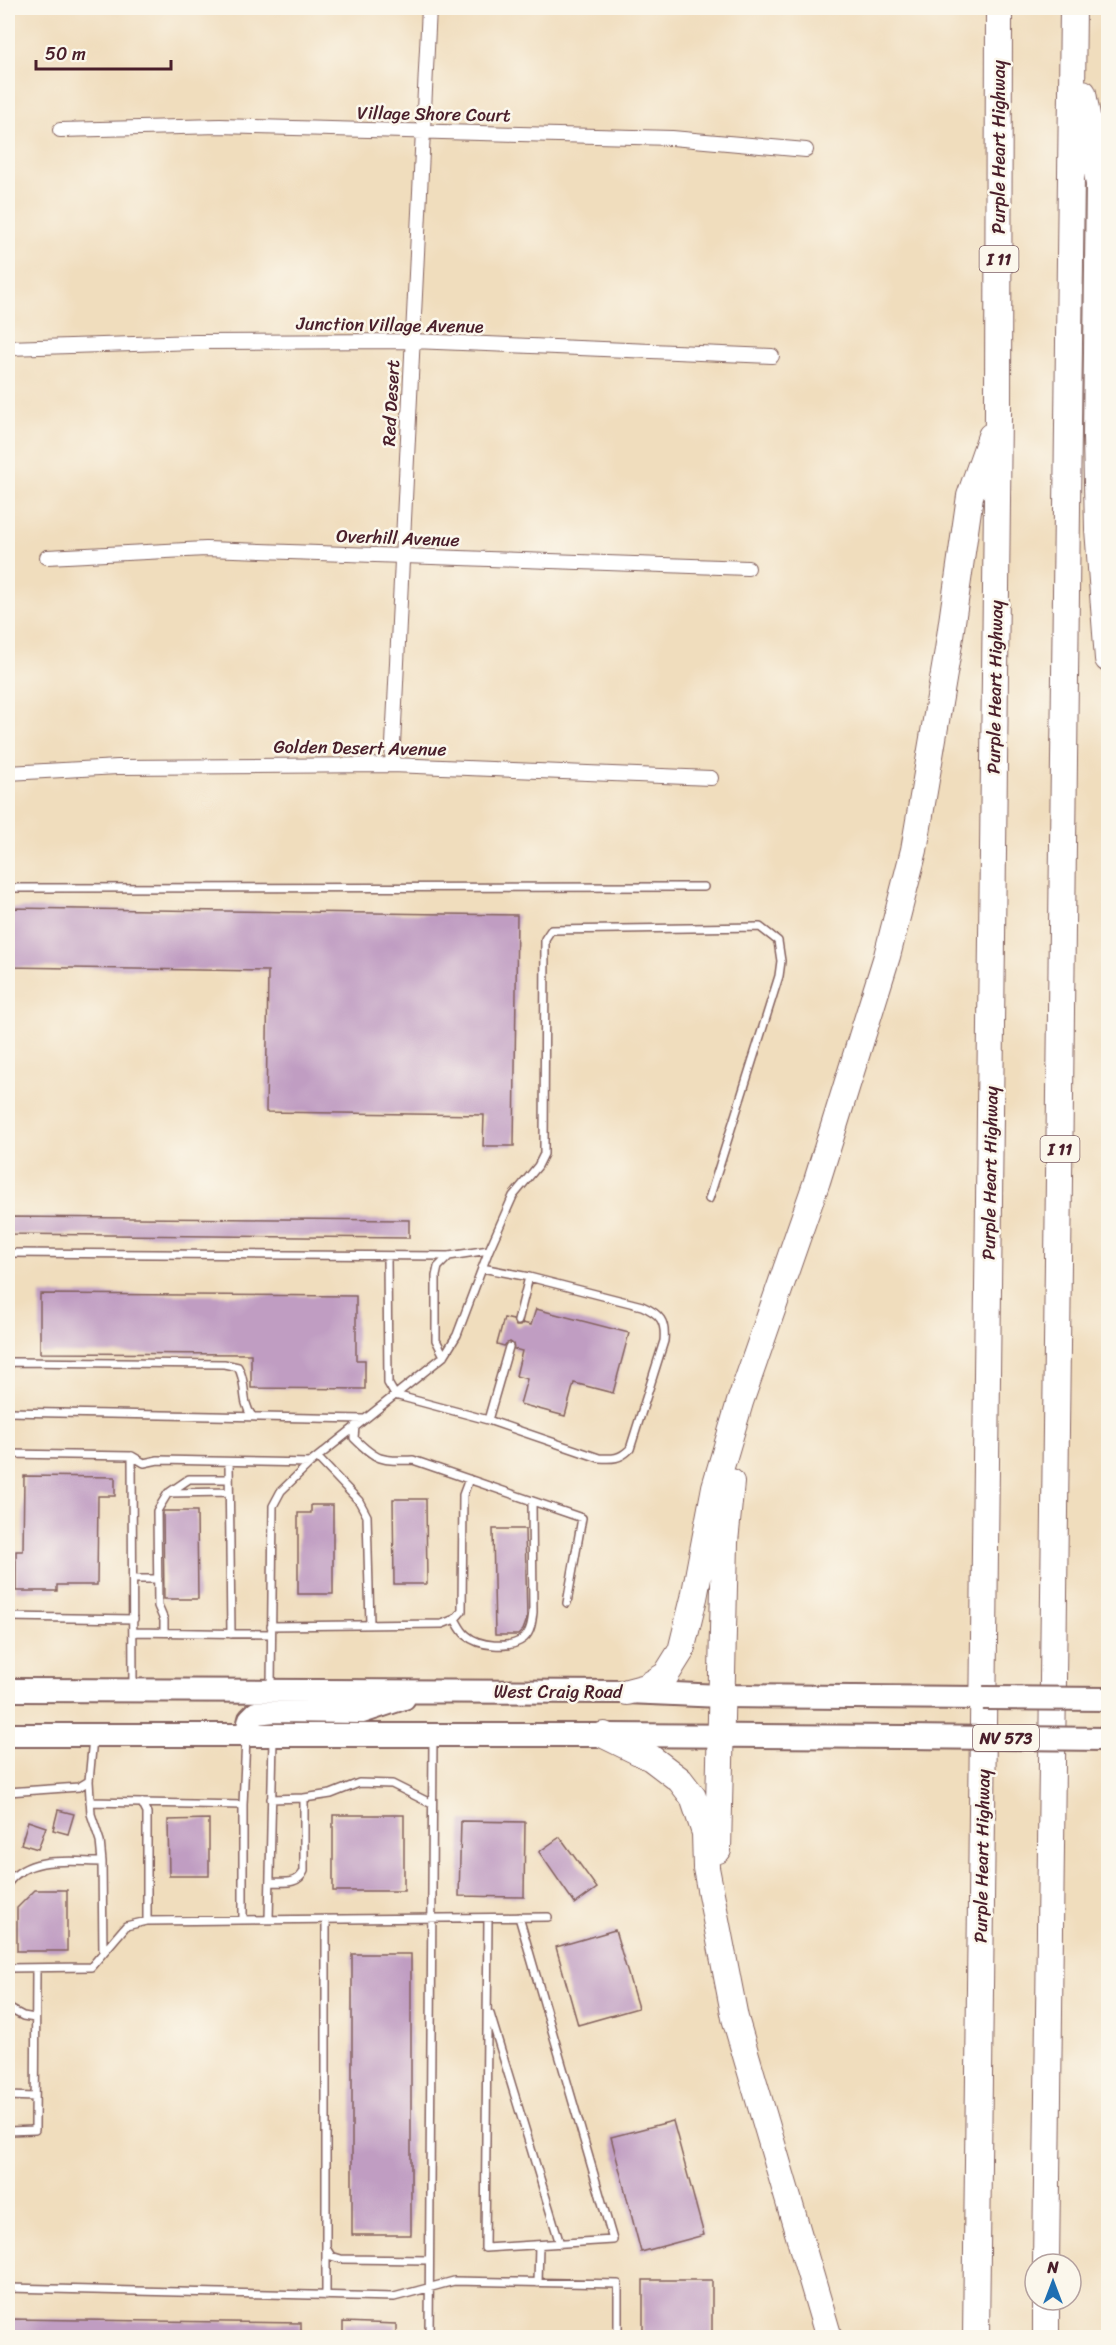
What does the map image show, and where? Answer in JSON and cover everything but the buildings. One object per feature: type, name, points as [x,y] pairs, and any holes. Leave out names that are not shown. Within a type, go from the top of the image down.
[{"type":"highway","name":"Purple Heart Highway","points":[[976,2337],[998,413],[999,8]]},
{"type":"highway","name":"I 11","points":[[1046,2252],[1073,8]]},
{"type":"highway","points":[[1073,33],[1099,184],[1096,449],[1098,529],[1108,659]]},
{"type":"highway","points":[[627,1692],[646,1687],[666,1676],[681,1651],[694,1598],[715,1487],[740,1402],[817,1180],[887,956],[914,850],[948,650],[970,496],[998,413]]},
{"type":"highway","points":[[717,1924],[725,1542],[740,1402]]},
{"type":"highway","points":[[604,1735],[651,1758],[680,1780],[693,1797],[705,1833],[706,1869],[735,2018],[828,2337]]},
{"type":"highway","points":[[1046,2312],[1046,2337]]},
{"type":"main road","name":"West Craig Road","points":[[8,1690],[627,1692],[721,1696],[1108,1699]]},
{"type":"main road","points":[[246,1735],[250,1719],[256,1713],[274,1711],[362,1712],[422,1692]]},
{"type":"main road","points":[[8,1735],[720,1736]]},
{"type":"main road","name":"NV 573","points":[[720,1736],[1108,1739]]},
{"type":"street","name":"Red Desert","points":[[392,765],[429,8]]},
{"type":"street","name":"Village Shore Court","points":[[60,130],[220,126],[423,131],[672,138],[806,150]]},
{"type":"street","name":"Junction Village Avenue","points":[[8,348],[196,342],[412,340],[772,356]]},
{"type":"street","name":"Overhill Avenue","points":[[47,557],[206,549],[748,568]]},
{"type":"street","name":"Golden Desert Avenue","points":[[8,773],[118,767],[392,765],[711,778]]},
{"type":"lane","points":[[8,888],[704,887]]},
{"type":"lane","points":[[272,1692],[273,1506],[281,1491],[310,1463],[444,1356],[457,1335],[489,1250],[513,1196],[538,1166],[544,1154],[545,939],[551,930],[760,927],[778,940],[781,962],[779,976],[709,1199]]},
{"type":"lane","points":[[8,1253],[449,1256],[489,1250]]},
{"type":"lane","points":[[387,1256],[388,1383],[395,1395],[488,1420],[599,1458],[613,1459],[623,1456],[630,1449],[664,1341],[665,1330],[662,1319],[656,1312],[642,1306],[529,1276],[482,1268]]},
{"type":"lane","points":[[444,1356],[436,1340],[436,1276],[438,1267],[449,1256]]},
{"type":"lane","points":[[518,1322],[529,1276]]},
{"type":"lane","points":[[488,1420],[510,1347]]},
{"type":"lane","points":[[8,1367],[12,1362],[224,1364],[238,1367],[244,1377],[245,1407],[252,1416]]},
{"type":"lane","points":[[8,1412],[364,1419]]},
{"type":"lane","points":[[355,1426],[354,1438],[372,1456],[392,1461],[413,1460],[582,1518],[567,1603]]},
{"type":"lane","points":[[8,1454],[132,1455],[144,1463],[158,1460],[310,1463]]},
{"type":"lane","points":[[132,1455],[133,1691]]},
{"type":"lane","points":[[318,1458],[359,1501],[368,1516],[370,1624]]},
{"type":"lane","points":[[229,1461],[231,1634]]},
{"type":"lane","points":[[164,1632],[164,1620],[159,1606],[157,1512],[168,1493],[189,1479],[229,1479]]},
{"type":"lane","points":[[134,1632],[231,1634],[370,1624],[442,1624],[455,1619],[462,1611],[463,1495],[469,1479]]},
{"type":"lane","points":[[168,1493],[229,1492]]},
{"type":"lane","points":[[455,1619],[466,1635],[483,1643],[511,1644],[524,1638],[532,1625],[533,1612],[532,1501]]},
{"type":"lane","points":[[134,1578],[158,1579]]},
{"type":"lane","points":[[8,1617],[134,1619]]},
{"type":"lane","points":[[93,1735],[89,1780],[90,1802],[91,1814],[100,1841],[102,1862],[104,1954]]},
{"type":"lane","points":[[243,1920],[243,1805],[246,1735]]},
{"type":"lane","points":[[269,1919],[273,1735]]},
{"type":"lane","points":[[429,2337],[433,1735]]},
{"type":"lane","points":[[8,1792],[80,1787],[89,1780]]},
{"type":"lane","points":[[271,1799],[331,1794],[359,1783],[370,1783],[392,1784],[432,1804]]},
{"type":"lane","points":[[270,1882],[296,1882],[304,1871],[304,1798]]},
{"type":"lane","points":[[90,1802],[243,1805]]},
{"type":"lane","points":[[141,1803],[147,1813],[147,1921]]},
{"type":"lane","points":[[8,1883],[27,1866],[49,1862],[102,1862]]},
{"type":"lane","points":[[488,1918],[484,2248],[612,2240],[519,1917]]},
{"type":"lane","points":[[8,1968],[91,1967],[126,1926],[147,1921],[548,1917]]},
{"type":"lane","points":[[326,1919],[326,2295]]},
{"type":"lane","points":[[8,2131],[35,2130],[36,1969]]},
{"type":"lane","points":[[487,2005],[560,2244]]},
{"type":"lane","points":[[8,2008],[23,2016],[35,2018]]},
{"type":"lane","points":[[8,2096],[35,2097]]},
{"type":"lane","points":[[538,2283],[539,2245]]},
{"type":"lane","points":[[326,2248],[331,2256],[340,2259],[429,2260]]},
{"type":"lane","points":[[8,2288],[394,2297],[454,2282],[618,2284],[618,2337]]}]
